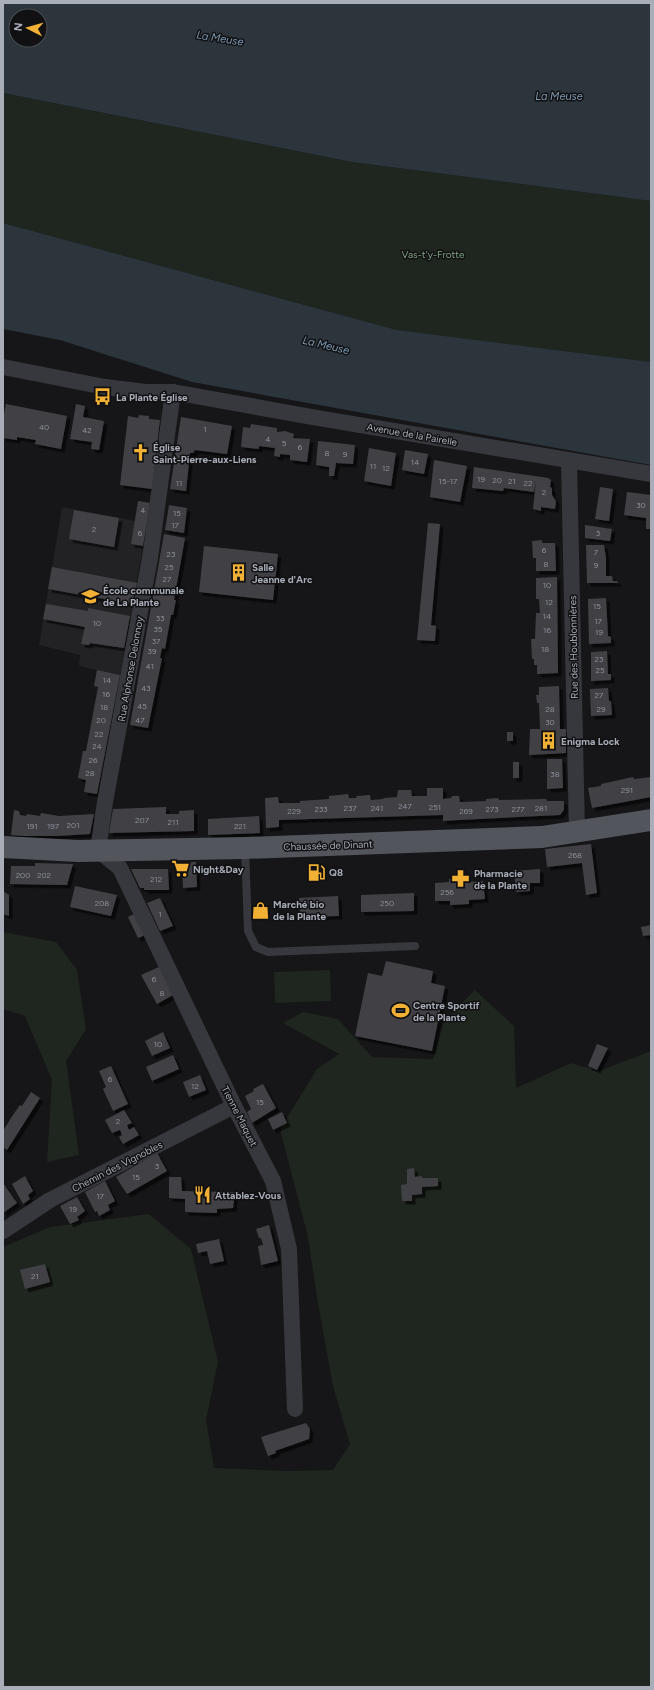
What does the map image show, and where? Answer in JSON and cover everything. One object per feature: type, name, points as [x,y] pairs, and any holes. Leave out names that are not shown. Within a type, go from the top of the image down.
[{"type":"main road","name":"Chaussée de Dinant","points":[[3,847],[78,851],[245,848],[542,837],[577,833],[651,820]]},
{"type":"street","name":"Avenue de la Pairelle","points":[[3,367],[105,388],[146,392],[173,392],[651,474]]},
{"type":"street","name":"Rue Alphonse Delonnoy","points":[[98,850],[150,558],[173,392]]},
{"type":"street","name":"Rue des Houblonnières","points":[[569,461],[577,833]]},
{"type":"street","name":"Tienne Maquet","points":[[98,850],[120,868],[234,1106],[273,1181],[289,1248],[295,1409]]},
{"type":"street","name":"Chemin des Vignobles","points":[[3,1231],[50,1200],[234,1106]]},
{"type":"lane","points":[[245,848],[248,932],[256,948],[268,952],[415,946]]},
{"type":"shaded area","name":"École communale de La Plante","points":[[62,507],[135,521],[131,544],[143,546],[120,675],[79,666],[80,655],[39,645]]},
{"type":"green space","name":"Vas-t'y-Frotte","points":[[3,93],[352,162],[651,201],[651,362],[397,330],[3,223]]},
{"type":"green space","points":[[3,932],[56,942],[77,970],[86,1029],[66,1061],[79,1155],[47,1162],[52,1080],[25,1016],[3,1009]]},
{"type":"green space","points":[[330,970],[331,1001],[275,1003],[274,972]]},
{"type":"green space","points":[[475,990],[514,1026],[516,1088],[571,1063],[599,1071],[651,1051],[651,1687],[3,1687],[3,1247],[50,1227],[149,1214],[191,1249],[218,1362],[206,1420],[214,1468],[285,1471],[333,1470],[350,1444],[333,1386],[317,1298],[308,1237],[280,1129],[317,1069],[339,1054],[283,1023],[303,1012],[338,1019],[372,1057],[433,1059],[444,1021]]},
{"type":"water","name":"La Meuse","points":[[3,3],[651,3],[651,201],[352,162],[3,93]]},
{"type":"water","name":"La Meuse","points":[[3,223],[397,330],[651,362],[651,465],[192,382],[60,340],[3,329]]},
{"type":"building","points":[[6,404],[67,416],[61,449],[35,444],[36,440],[17,437],[17,440],[3,438],[3,419]]},
{"type":"building","points":[[76,404],[85,406],[83,417],[104,421],[99,450],[91,449],[92,442],[70,439]]},
{"type":"building","name":"Église Saint-Pierre-aux-Liens","points":[[139,415],[149,416],[149,419],[160,420],[152,489],[120,485],[128,416],[138,418]]},
{"type":"building","points":[[181,417],[232,426],[227,454],[195,450],[193,453],[190,453],[186,491],[170,489]]},
{"type":"building","points":[[251,424],[277,428],[277,432],[285,431],[294,434],[293,438],[310,439],[307,462],[290,460],[290,455],[280,454],[280,457],[274,456],[275,448],[259,446],[259,449],[241,447],[243,427],[250,428]]},
{"type":"building","points":[[318,441],[355,445],[353,464],[336,463],[334,476],[329,476],[329,467],[316,465]]},
{"type":"building","points":[[369,448],[396,453],[391,486],[364,481]]},
{"type":"building","points":[[405,450],[428,454],[424,474],[402,470]]},
{"type":"building","points":[[434,460],[467,466],[460,502],[430,497]]},
{"type":"building","points":[[474,467],[548,478],[551,480],[550,487],[552,488],[552,495],[556,501],[555,509],[541,507],[541,511],[533,509],[536,481],[534,492],[504,488],[503,491],[472,488]]},
{"type":"building","points":[[600,487],[613,489],[609,521],[595,519]]},
{"type":"building","points":[[627,492],[651,495],[651,529],[646,529],[646,518],[624,515]]},
{"type":"building","points":[[138,501],[150,503],[143,546],[131,544]]},
{"type":"building","points":[[169,505],[187,508],[184,533],[165,530]]},
{"type":"building","points":[[74,510],[119,518],[114,547],[69,539]]},
{"type":"building","points":[[428,523],[440,524],[431,625],[436,626],[435,641],[417,640]]},
{"type":"building","points":[[585,525],[612,529],[610,541],[585,538]]},
{"type":"building","points":[[164,534],[185,538],[174,600],[176,600],[173,615],[171,615],[165,649],[162,648],[160,658],[162,658],[148,728],[130,725]]},
{"type":"building","points":[[542,540],[542,543],[555,543],[556,571],[536,571],[536,558],[533,558],[532,541]]},
{"type":"building","points":[[586,545],[604,545],[606,576],[612,576],[613,581],[618,581],[617,583],[587,583]]},
{"type":"building","name":"Salle Jeanne d'Arc","points":[[204,546],[278,554],[273,600],[199,592]]},
{"type":"building","points":[[52,567],[137,583],[132,604],[48,589]]},
{"type":"building","points":[[557,577],[558,673],[537,674],[537,665],[534,665],[534,659],[532,659],[531,639],[535,639],[536,613],[540,613],[539,599],[536,599],[536,578]]},
{"type":"building","points":[[606,598],[608,636],[611,637],[611,643],[589,644],[588,599]]},
{"type":"building","points":[[46,604],[88,611],[88,608],[130,616],[124,648],[90,643],[89,645],[81,644],[85,627],[43,619]]},
{"type":"building","points":[[607,651],[608,674],[611,674],[611,680],[591,681],[591,652]]},
{"type":"building","points":[[97,670],[120,675],[97,794],[84,792],[86,780],[78,778],[83,751],[86,751],[98,687],[94,686]]},
{"type":"building","points":[[559,686],[560,729],[566,729],[566,753],[529,755],[530,729],[540,729],[539,703],[537,703],[536,695],[539,695],[539,687]]},
{"type":"building","points":[[608,688],[612,715],[591,716],[590,689]]},
{"type":"building","points":[[507,732],[513,732],[513,741],[507,741]]},
{"type":"building","points":[[547,759],[562,759],[563,788],[547,789]]},
{"type":"building","points":[[513,762],[519,762],[519,778],[513,778]]},
{"type":"building","points":[[633,777],[634,779],[651,777],[651,797],[592,808],[588,788]]},
{"type":"building","points":[[427,788],[443,788],[443,799],[451,798],[452,796],[459,796],[460,802],[486,801],[486,799],[498,798],[499,800],[546,799],[547,801],[564,801],[564,810],[560,815],[443,821],[443,815],[279,820],[279,827],[266,828],[265,798],[278,797],[279,803],[300,803],[300,801],[329,799],[329,796],[348,794],[349,798],[370,795],[371,800],[397,797],[398,790],[411,790],[412,796],[427,796]]},
{"type":"building","points":[[166,807],[166,814],[179,814],[179,811],[194,810],[194,831],[109,833],[113,809]]},
{"type":"building","points":[[14,810],[19,811],[20,815],[26,816],[27,814],[40,816],[41,813],[59,816],[94,814],[90,834],[24,836],[11,835]]},
{"type":"building","points":[[259,816],[260,833],[208,835],[208,819]]},
{"type":"building","points":[[591,844],[597,893],[586,895],[582,863],[547,867],[545,849]]},
{"type":"building","points":[[182,862],[196,862],[197,887],[183,888]]},
{"type":"building","points":[[35,863],[73,864],[67,885],[10,884],[11,866],[35,866]]},
{"type":"building","points":[[131,869],[168,869],[169,890],[144,890],[144,888],[140,888]]},
{"type":"building","points":[[540,869],[540,883],[530,883],[530,891],[516,892],[514,871]]},
{"type":"building","points":[[467,877],[468,882],[483,881],[485,899],[469,900],[469,904],[450,905],[450,901],[435,901],[435,883],[449,882],[449,879]]},
{"type":"building","points":[[75,886],[117,895],[111,916],[70,907]]},
{"type":"building","points":[[3,891],[9,895],[9,916],[3,914]]},
{"type":"building","points":[[414,893],[414,911],[361,912],[361,895]]},
{"type":"building","points":[[338,896],[339,916],[300,917],[299,898]]},
{"type":"building","points":[[160,898],[173,926],[160,931],[147,903]]},
{"type":"building","points":[[138,912],[148,934],[138,938],[128,917]]},
{"type":"building","points":[[651,925],[651,935],[643,936],[641,927]]},
{"type":"building","name":"Centre Sportif de la Plante","points":[[386,961],[433,971],[431,983],[445,986],[432,1051],[355,1036],[368,973],[382,976]]},
{"type":"building","points":[[159,967],[173,995],[157,1004],[141,975]]},
{"type":"building","points":[[163,1032],[170,1048],[152,1056],[145,1041]]},
{"type":"building","points":[[597,1044],[608,1048],[597,1070],[588,1066]]},
{"type":"building","points":[[173,1055],[179,1069],[152,1081],[146,1067]]},
{"type":"building","points":[[111,1066],[128,1104],[113,1111],[103,1089],[106,1087],[99,1071]]},
{"type":"building","points":[[200,1075],[206,1090],[189,1097],[183,1082]]},
{"type":"building","points":[[263,1084],[276,1108],[252,1123],[247,1112],[251,1109],[245,1096],[254,1091],[253,1089]]},
{"type":"building","points":[[31,1092],[40,1098],[7,1150],[3,1147],[3,1131],[20,1105],[22,1106]]},
{"type":"building","points":[[124,1110],[132,1123],[127,1125],[129,1130],[134,1127],[139,1135],[123,1144],[119,1137],[122,1135],[120,1130],[112,1133],[105,1120]]},
{"type":"building","points":[[282,1112],[287,1123],[273,1130],[268,1119]]},
{"type":"building","points":[[157,1153],[167,1171],[127,1194],[116,1177]]},
{"type":"building","points":[[414,1168],[415,1177],[422,1176],[422,1178],[438,1178],[438,1186],[422,1187],[422,1194],[412,1195],[412,1201],[402,1201],[401,1185],[407,1184],[407,1169]]},
{"type":"building","points":[[25,1176],[33,1191],[28,1195],[30,1199],[23,1204],[12,1184]]},
{"type":"building","name":"Attablez-Vous","points":[[169,1177],[181,1177],[182,1191],[235,1192],[233,1208],[217,1209],[217,1213],[185,1212],[185,1199],[169,1198]]},
{"type":"building","points":[[105,1181],[115,1201],[108,1205],[110,1210],[99,1216],[97,1211],[95,1212],[85,1192]]},
{"type":"building","points":[[3,1183],[17,1203],[3,1213]]},
{"type":"building","points":[[77,1197],[85,1211],[77,1217],[79,1220],[70,1224],[60,1206]]},
{"type":"building","points":[[269,1225],[278,1261],[261,1265],[258,1246],[263,1245],[256,1229]]},
{"type":"building","points":[[219,1239],[224,1261],[210,1264],[207,1251],[198,1253],[196,1244]]},
{"type":"building","points":[[45,1264],[50,1282],[25,1289],[20,1270]]},
{"type":"building","points":[[306,1423],[310,1429],[309,1439],[275,1451],[276,1453],[268,1456],[261,1437]]},
{"type":"place","name":"La Plante Église","points":[[103,397]]},
{"type":"place","name":"Église Saint-Pierre-aux-Liens","points":[[140,453]]},
{"type":"place","name":"Salle Jeanne d'Arc","points":[[239,573]]},
{"type":"place","name":"École communale de La Plante","points":[[90,596]]},
{"type":"place","name":"Enigma Lock","points":[[548,741]]},
{"type":"place","name":"Night&Day","points":[[180,869]]},
{"type":"place","name":"Q8","points":[[316,872]]},
{"type":"place","name":"Pharmacie de la Plante","points":[[461,879]]},
{"type":"place","name":"Marché bio de la Plante","points":[[260,910]]},
{"type":"place","name":"Centre Sportif de la Plante","points":[[400,1011]]},
{"type":"place","name":"Attablez-Vous","points":[[202,1195]]}]
